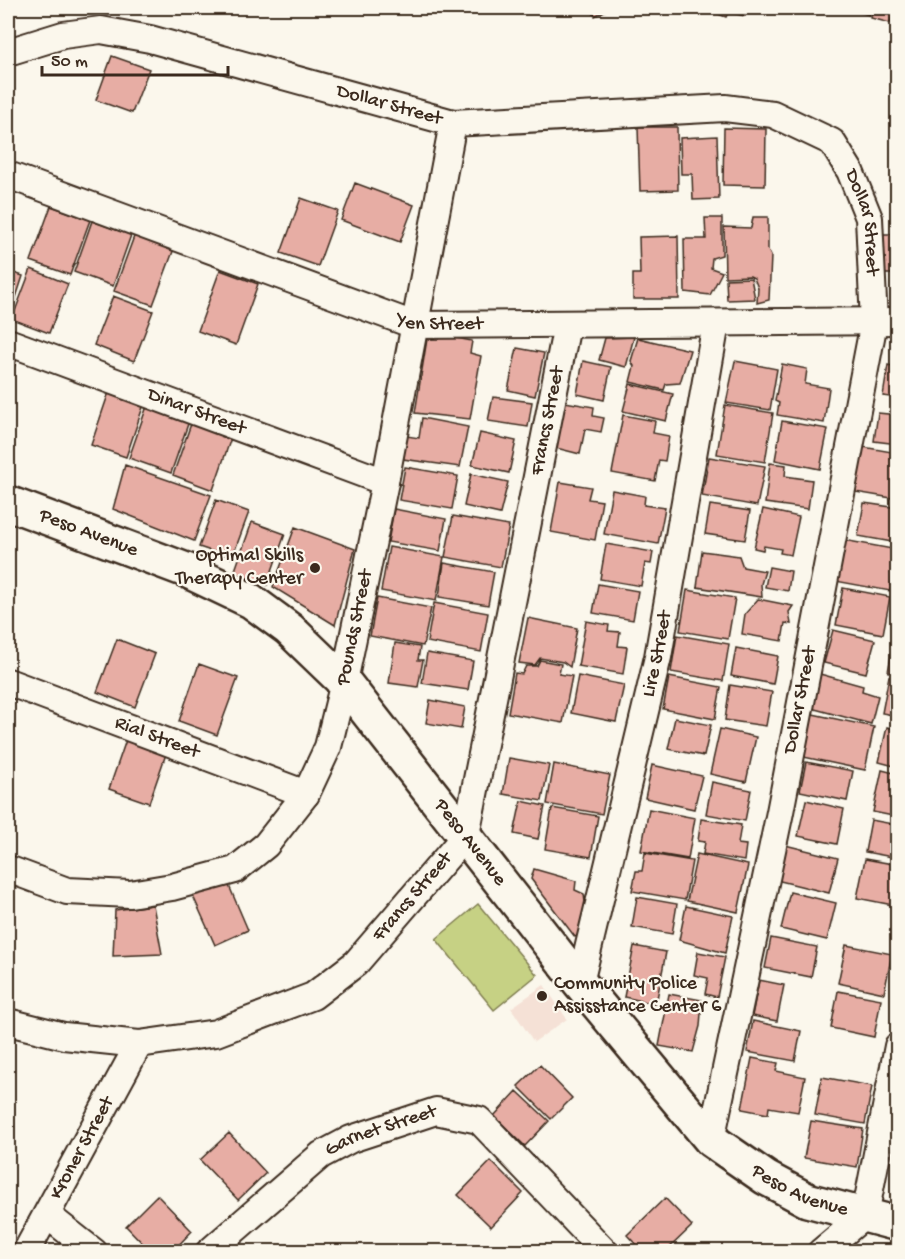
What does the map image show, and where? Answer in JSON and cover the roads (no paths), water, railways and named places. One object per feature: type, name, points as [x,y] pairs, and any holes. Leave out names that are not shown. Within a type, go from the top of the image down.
[{"type":"street","name":"Dollar Street","points":[[8,52],[63,35],[102,30],[150,39],[453,123],[725,108],[773,114],[832,142],[850,171],[869,218],[886,321],[711,1140]]},
{"type":"street","name":"Pounds Street","points":[[8,869],[67,891],[130,894],[172,887],[234,870],[266,845],[306,794],[328,747],[344,682],[385,482],[453,123]]},
{"type":"street","name":"Yen Street","points":[[8,175],[414,326],[886,321]]},
{"type":"street","name":"Lire Street","points":[[580,983],[658,657],[716,323]]},
{"type":"street","name":"Francs Street","points":[[8,1022],[64,1036],[139,1044],[216,1033],[313,996],[356,963],[466,835],[567,325]]},
{"type":"street","name":"Dinar Street","points":[[8,342],[385,482]]},
{"type":"street","name":"Peso Avenue","points":[[8,503],[186,570],[251,601],[289,629],[344,682],[580,983],[711,1140],[766,1178],[807,1200],[897,1224]]},
{"type":"street","name":"Rial Street","points":[[8,682],[306,794]]},
{"type":"street","name":"Kroner Street","points":[[26,1251],[139,1044]]},
{"type":"street","points":[[821,1251],[865,1215],[897,1046]]},
{"type":"street","name":"Garnet Street","points":[[209,1251],[321,1155],[351,1139],[436,1111],[479,1120],[605,1251]]},
{"type":"street","points":[[47,1215],[94,1251]]},
{"type":"place","name":"Optimal Skills Therapy Center","points":[[315,568]]},
{"type":"place","name":"Community Police Assisstance Center 6","points":[[542,996]]}]
